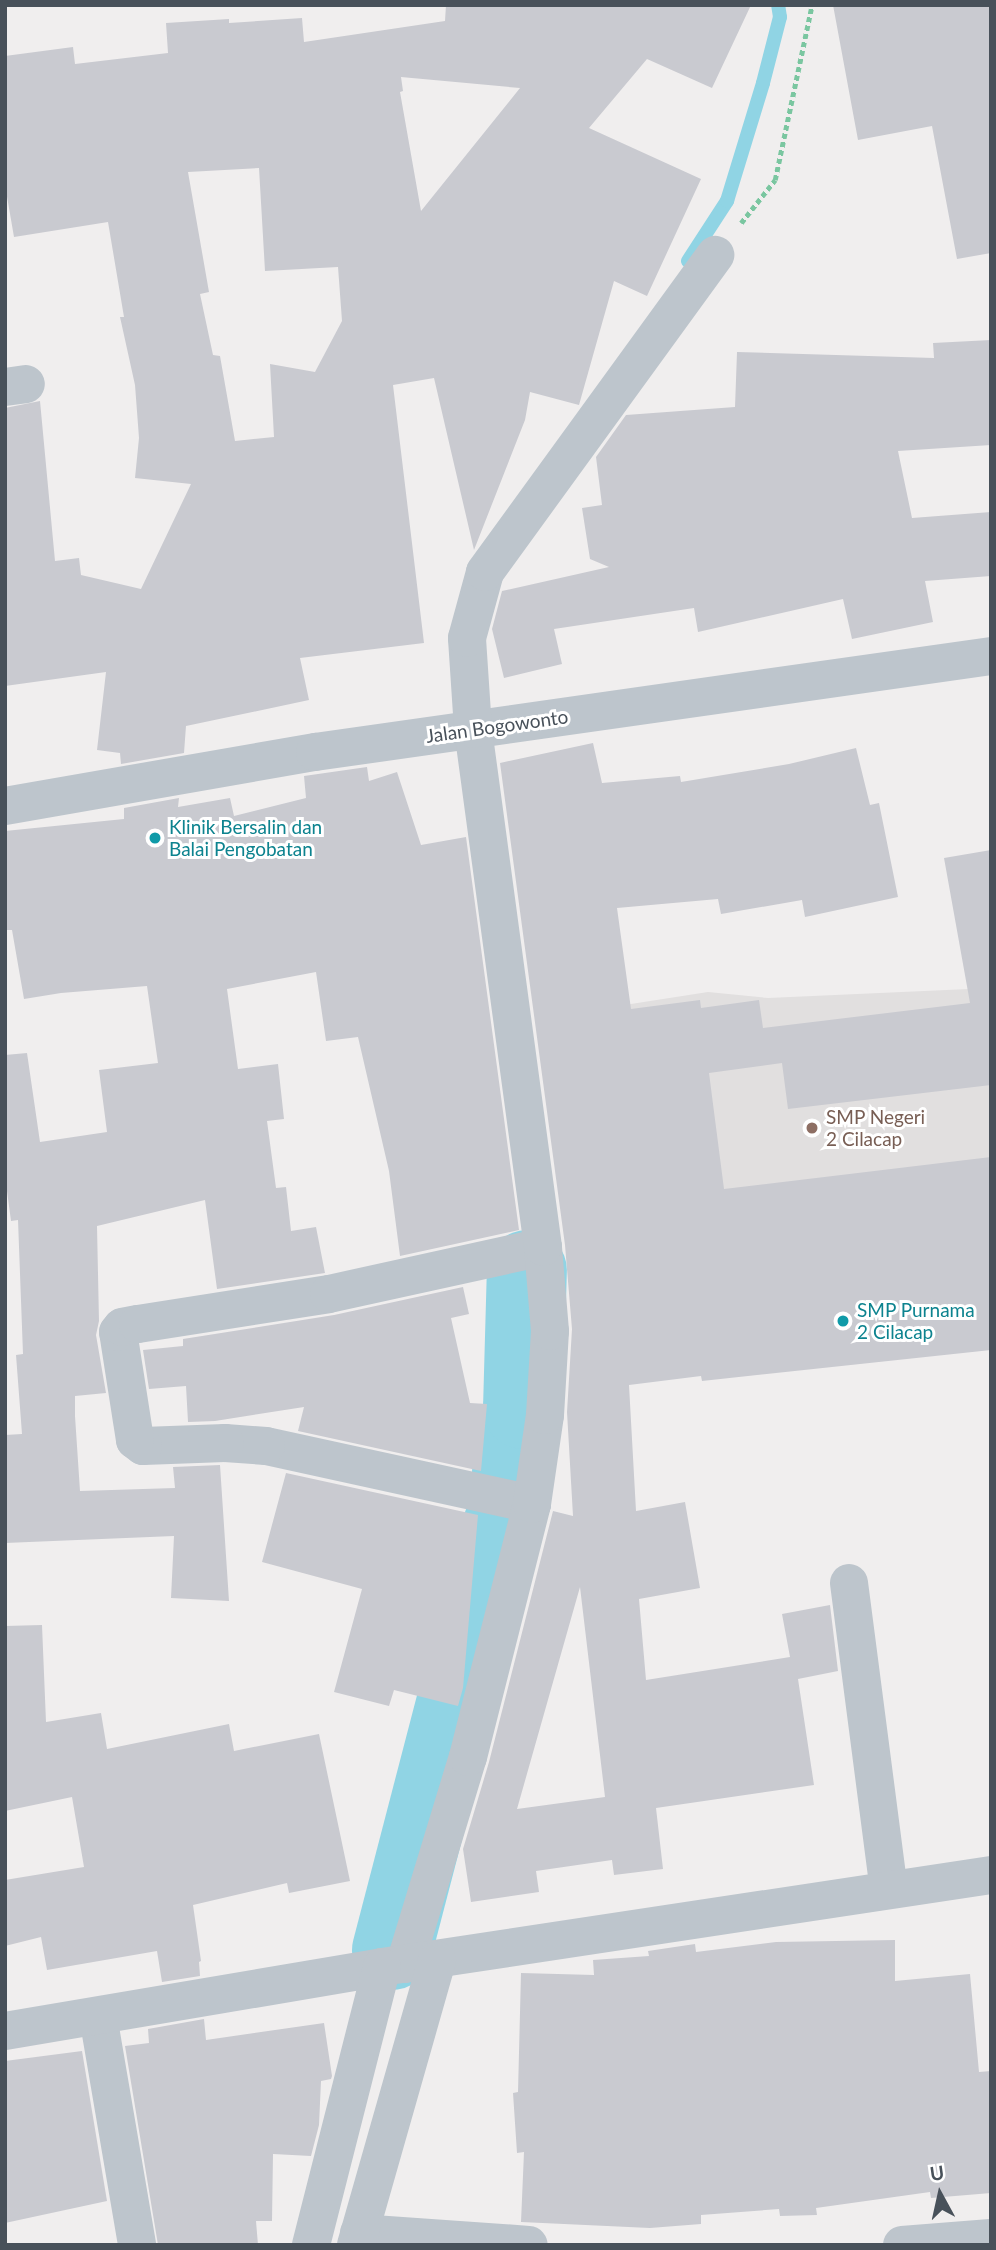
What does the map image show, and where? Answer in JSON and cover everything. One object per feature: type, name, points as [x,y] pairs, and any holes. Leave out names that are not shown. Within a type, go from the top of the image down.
[{"type":"street","points":[[311,2245],[408,1964],[468,1757],[532,1504],[545,1415],[550,1331],[543,1247],[473,729],[467,638],[485,572],[715,255]]},
{"type":"street","name":"Jalan Bogowonto","points":[[5,806],[315,752],[991,656]]},
{"type":"street","points":[[532,1504],[265,1447],[225,1443],[143,1447],[135,1440],[118,1332],[130,1326],[329,1294],[543,1247]]},
{"type":"street","points":[[849,1583],[889,1889]]},
{"type":"street","points":[[5,2031],[408,1964],[991,1875]]},
{"type":"street","points":[[408,1964],[357,2239],[529,2245]]},
{"type":"street","points":[[98,2015],[137,2245]]},
{"type":"street","points":[[902,2245],[991,2238]]},
{"type":"path","points":[[715,255],[775,180],[812,5]]},
{"type":"shaded area","name":"SMP Negeri 2 Cilacap","points":[[991,988],[991,1250],[653,1286],[618,1006],[708,992],[768,998]]},
{"type":"building","points":[[446,5],[751,5],[712,88],[647,59],[589,128],[701,179],[647,296],[614,281],[579,405],[530,392],[525,420],[474,550],[434,378],[393,385],[424,643],[300,658],[309,700],[186,726],[184,753],[121,764],[120,753],[97,750],[106,672],[5,686],[5,408],[40,401],[55,561],[79,558],[81,575],[141,589],[191,484],[135,478],[139,438],[135,385],[120,317],[124,317],[108,222],[14,237],[5,185],[5,56],[73,47],[75,64],[168,53],[166,23],[229,19],[229,23],[302,18],[304,42],[445,21]],"holes":[[[401,77],[520,88],[421,211],[400,92],[403,91]],[[259,168],[265,271],[338,267],[342,321],[315,372],[270,364],[274,437],[235,441],[220,356],[213,355],[200,294],[209,292],[188,172]]]},
{"type":"building","points":[[833,5],[991,5],[991,253],[957,259],[932,126],[858,140]]},
{"type":"building","points":[[991,340],[991,445],[898,451],[912,518],[991,512],[991,576],[925,581],[933,622],[852,639],[843,599],[698,632],[694,608],[554,629],[562,664],[504,678],[492,629],[502,591],[609,567],[590,559],[582,508],[602,505],[596,457],[626,415],[735,407],[737,352],[934,358],[933,343]]},
{"type":"building","points":[[593,743],[602,783],[680,776],[681,782],[789,764],[856,748],[870,805],[879,803],[898,897],[805,917],[802,900],[721,914],[718,899],[617,908],[631,1009],[700,1000],[701,1008],[759,1000],[763,1028],[970,1003],[944,858],[991,850],[991,1085],[788,1109],[782,1063],[709,1073],[724,1189],[991,1157],[991,1350],[702,1381],[701,1376],[629,1385],[636,1511],[685,1502],[700,1588],[639,1599],[646,1680],[790,1657],[782,1614],[830,1605],[838,1671],[798,1679],[814,1785],[656,1808],[663,1869],[614,1875],[612,1860],[536,1871],[539,1892],[471,1902],[463,1849],[489,1762],[553,1511],[573,1516],[567,1412],[572,1329],[565,1245],[500,763]],"holes":[[[580,1587],[605,1797],[517,1809]]]},
{"type":"building","points":[[367,767],[369,781],[397,772],[421,845],[466,837],[519,1230],[400,1256],[389,1171],[358,1037],[326,1041],[316,972],[227,989],[238,1069],[278,1064],[284,1119],[267,1121],[276,1188],[286,1187],[291,1231],[316,1227],[325,1273],[217,1289],[205,1200],[97,1226],[99,1321],[96,1335],[106,1393],[75,1396],[75,1416],[80,1491],[175,1488],[173,1467],[220,1465],[229,1601],[171,1598],[174,1536],[5,1543],[5,1435],[22,1434],[16,1355],[23,1354],[18,1220],[11,1221],[5,1176],[5,1055],[27,1053],[40,1142],[107,1132],[99,1070],[158,1063],[147,986],[24,999],[12,930],[5,930],[5,831],[124,819],[124,808],[179,798],[178,807],[230,798],[234,816],[306,798],[304,776]]},
{"type":"building","points":[[463,1287],[469,1314],[451,1318],[470,1403],[487,1404],[481,1471],[298,1431],[304,1407],[215,1421],[188,1422],[186,1386],[149,1389],[143,1350],[183,1346],[183,1339],[334,1315]]},
{"type":"building","points":[[286,1473],[478,1515],[463,1688],[458,1706],[394,1690],[389,1706],[334,1692],[362,1589],[262,1562]]},
{"type":"building","points":[[42,1625],[46,1722],[101,1713],[107,1749],[229,1724],[234,1751],[319,1734],[350,1881],[289,1893],[287,1883],[193,1905],[201,1961],[200,1976],[162,1982],[157,1951],[47,1970],[41,1937],[5,1946],[5,1880],[84,1867],[72,1797],[5,1811],[5,1626]]},
{"type":"building","points":[[895,1940],[895,1981],[970,1974],[979,2072],[991,2071],[991,2193],[931,2198],[930,2192],[816,2208],[817,2215],[780,2216],[779,2209],[701,2215],[701,2224],[650,2228],[521,2222],[524,2152],[517,2153],[513,2093],[518,2092],[521,1973],[594,1975],[593,1960],[649,1956],[648,1951],[695,1944],[696,1952],[776,1942]]},
{"type":"building","points":[[204,2019],[206,2040],[324,2023],[332,2076],[331,2079],[321,2081],[319,2125],[311,2156],[273,2154],[272,2221],[256,2221],[258,2245],[158,2245],[125,2046],[149,2043],[148,2029]]},
{"type":"building","points":[[82,2051],[107,2201],[5,2223],[5,2061]]},
{"type":"waterway","points":[[688,261],[727,201],[763,83],[780,17],[778,5]]},
{"type":"waterway","points":[[512,1473],[523,1409],[527,1270]]},
{"type":"waterway","points":[[392,1950],[503,1525]]},
{"type":"place","name":"Klinik Bersalin dan Balai Pengobatan","points":[[155,838]]},
{"type":"place","name":"SMP Negeri 2 Cilacap","points":[[812,1128]]},
{"type":"place","name":"SMP Purnama 2 Cilacap","points":[[843,1321]]}]
